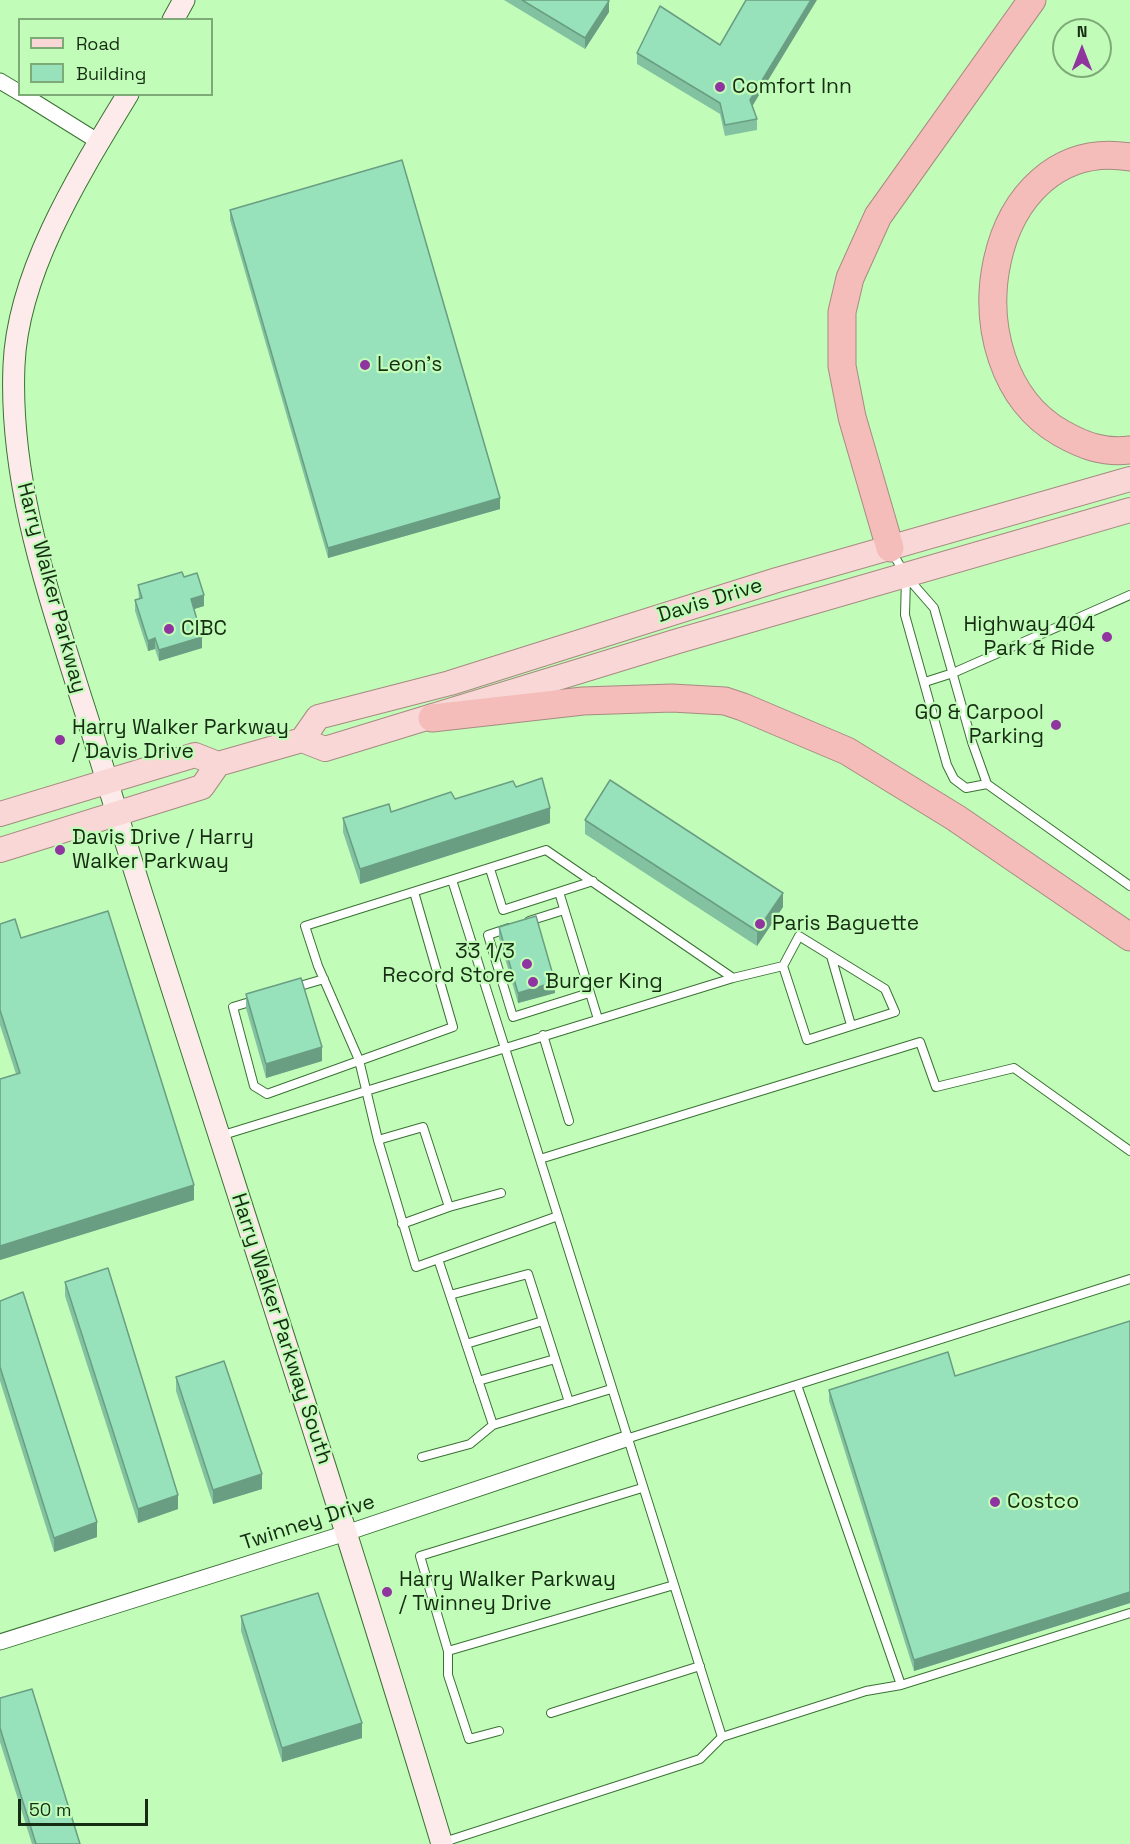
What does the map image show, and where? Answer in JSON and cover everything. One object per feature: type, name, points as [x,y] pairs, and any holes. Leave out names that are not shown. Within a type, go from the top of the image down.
[{"type":"highway","points":[[890,548],[852,417],[842,366],[842,312],[850,278],[878,216],[1032,0]]},
{"type":"highway","points":[[1130,157],[1116,155],[1084,160],[1053,172],[1028,197],[1015,211],[999,253],[993,279],[992,305],[994,331],[1002,357],[1014,387],[1030,408],[1046,424],[1090,448],[1130,450]]},
{"type":"highway","points":[[432,718],[583,701],[672,698],[725,701],[847,751],[956,818],[1130,937]]},
{"type":"main road","name":"Davis Drive","points":[[1130,479],[777,580],[450,683],[318,717],[302,740],[325,749],[678,641],[1130,510]]},
{"type":"main road","points":[[0,814],[195,755],[218,764],[302,740]]},
{"type":"main road","points":[[0,850],[202,787],[218,764]]},
{"type":"street","points":[[174,18],[184,0]]},
{"type":"street","points":[[0,81],[18,93]]},
{"type":"street","points":[[23,96],[99,142]]},
{"type":"street","name":"Harry Walker Parkway","points":[[117,815],[53,609],[24,503],[15,436],[14,363],[27,291],[51,234],[99,142],[127,96]]},
{"type":"street","name":"Harry Walker Parkway South","points":[[117,815],[346,1533],[442,1843]]},
{"type":"street","name":"Twinney Drive","points":[[0,1641],[346,1533],[626,1439]]},
{"type":"lane","points":[[890,548],[906,576],[934,608],[987,784],[1130,886]]},
{"type":"lane","points":[[906,576],[905,615],[947,765],[954,779],[966,788],[987,784]]},
{"type":"lane","points":[[925,682],[953,674],[1130,595]]},
{"type":"lane","points":[[558,1216],[416,1267],[378,1140],[368,1090],[359,1060],[324,979],[305,926],[546,850],[733,978]]},
{"type":"lane","points":[[490,869],[503,910],[593,881]]},
{"type":"lane","points":[[452,880],[626,1439],[722,1737]]},
{"type":"lane","points":[[267,996],[233,1007],[254,1086],[259,1092],[267,1094],[453,1027],[414,892]]},
{"type":"lane","points":[[559,892],[598,1019]]},
{"type":"lane","points":[[564,910],[488,935],[513,1017],[590,993]]},
{"type":"lane","points":[[799,936],[885,989],[895,1012],[807,1040],[783,966],[799,936]]},
{"type":"lane","points":[[831,956],[851,1025]]},
{"type":"lane","points":[[219,1136],[543,1035],[733,978],[783,966]]},
{"type":"lane","points":[[278,993],[324,979]]},
{"type":"lane","points":[[543,1035],[569,1120]]},
{"type":"lane","points":[[540,1159],[920,1042],[936,1087],[1014,1068],[1130,1151]]},
{"type":"lane","points":[[378,1140],[423,1127],[449,1208]]},
{"type":"lane","points":[[402,1224],[501,1192]]},
{"type":"lane","points":[[438,1259],[493,1425]]},
{"type":"lane","points":[[450,1295],[528,1274],[569,1402]]},
{"type":"lane","points":[[626,1439],[1130,1279]]},
{"type":"lane","points":[[466,1344],[543,1321]]},
{"type":"lane","points":[[478,1381],[555,1359]]},
{"type":"lane","points":[[797,1385],[901,1685]]},
{"type":"lane","points":[[422,1457],[471,1443],[493,1425],[611,1389]]},
{"type":"lane","points":[[499,1731],[469,1739],[448,1675],[448,1651],[420,1556],[642,1488]]},
{"type":"lane","points":[[448,1651],[674,1585]]},
{"type":"lane","points":[[442,1843],[700,1759],[722,1737],[866,1691],[901,1685],[1130,1613]]},
{"type":"lane","points":[[551,1713],[700,1666]]},
{"type":"building","points":[[522,0],[607,0],[609,1],[585,38]]},
{"type":"building","name":"Comfort Inn","points":[[746,0],[811,0],[750,100],[757,119],[725,125],[720,103],[637,53],[660,6],[720,45]]},
{"type":"building","name":"Leon's","points":[[402,160],[500,498],[328,548],[230,210]]},
{"type":"building","name":"CIBC","points":[[182,572],[184,577],[197,573],[204,595],[191,599],[202,637],[159,650],[155,638],[148,641],[135,600],[142,598],[138,585]]},
{"type":"building","points":[[542,778],[550,808],[360,869],[343,818],[389,804],[391,812],[451,792],[455,799],[513,781],[516,787]]},
{"type":"building","points":[[610,780],[783,893],[757,931],[585,820]]},
{"type":"building","points":[[108,911],[194,1185],[0,1246],[0,1079],[20,1073],[0,1010],[0,924],[15,919],[21,938]]},
{"type":"building","points":[[536,916],[555,982],[518,993],[499,927]]},
{"type":"building","points":[[301,978],[322,1047],[266,1064],[246,994]]},
{"type":"building","points":[[108,1268],[178,1495],[138,1509],[65,1282]]},
{"type":"building","points":[[23,1292],[97,1522],[54,1538],[0,1367],[0,1301]]},
{"type":"building","name":"Costco","points":[[1130,1321],[1130,1592],[914,1660],[829,1390],[948,1352],[955,1376]]},
{"type":"building","points":[[224,1361],[262,1474],[213,1490],[176,1377]]},
{"type":"building","points":[[318,1593],[362,1723],[282,1748],[241,1616]]},
{"type":"building","points":[[32,1689],[80,1844],[36,1844],[0,1728],[0,1698]]},
{"type":"place","name":"Comfort Inn","points":[[720,87]]},
{"type":"place","name":"Leon's","points":[[365,365]]},
{"type":"place","name":"CIBC","points":[[169,629]]},
{"type":"place","name":"Highway 404 Park & Ride","points":[[1107,637]]},
{"type":"place","name":"GO & Carpool Parking","points":[[1056,725]]},
{"type":"place","name":"Harry Walker Parkway / Davis Drive","points":[[60,740]]},
{"type":"place","name":"Davis Drive / Harry Walker Parkway","points":[[60,850]]},
{"type":"place","name":"Paris Baguette","points":[[760,924]]},
{"type":"place","name":"33 1/3 Record Store","points":[[527,964]]},
{"type":"place","name":"Burger King","points":[[533,982]]},
{"type":"place","name":"Costco","points":[[995,1502]]},
{"type":"place","name":"Harry Walker Parkway / Twinney Drive","points":[[387,1592]]}]
